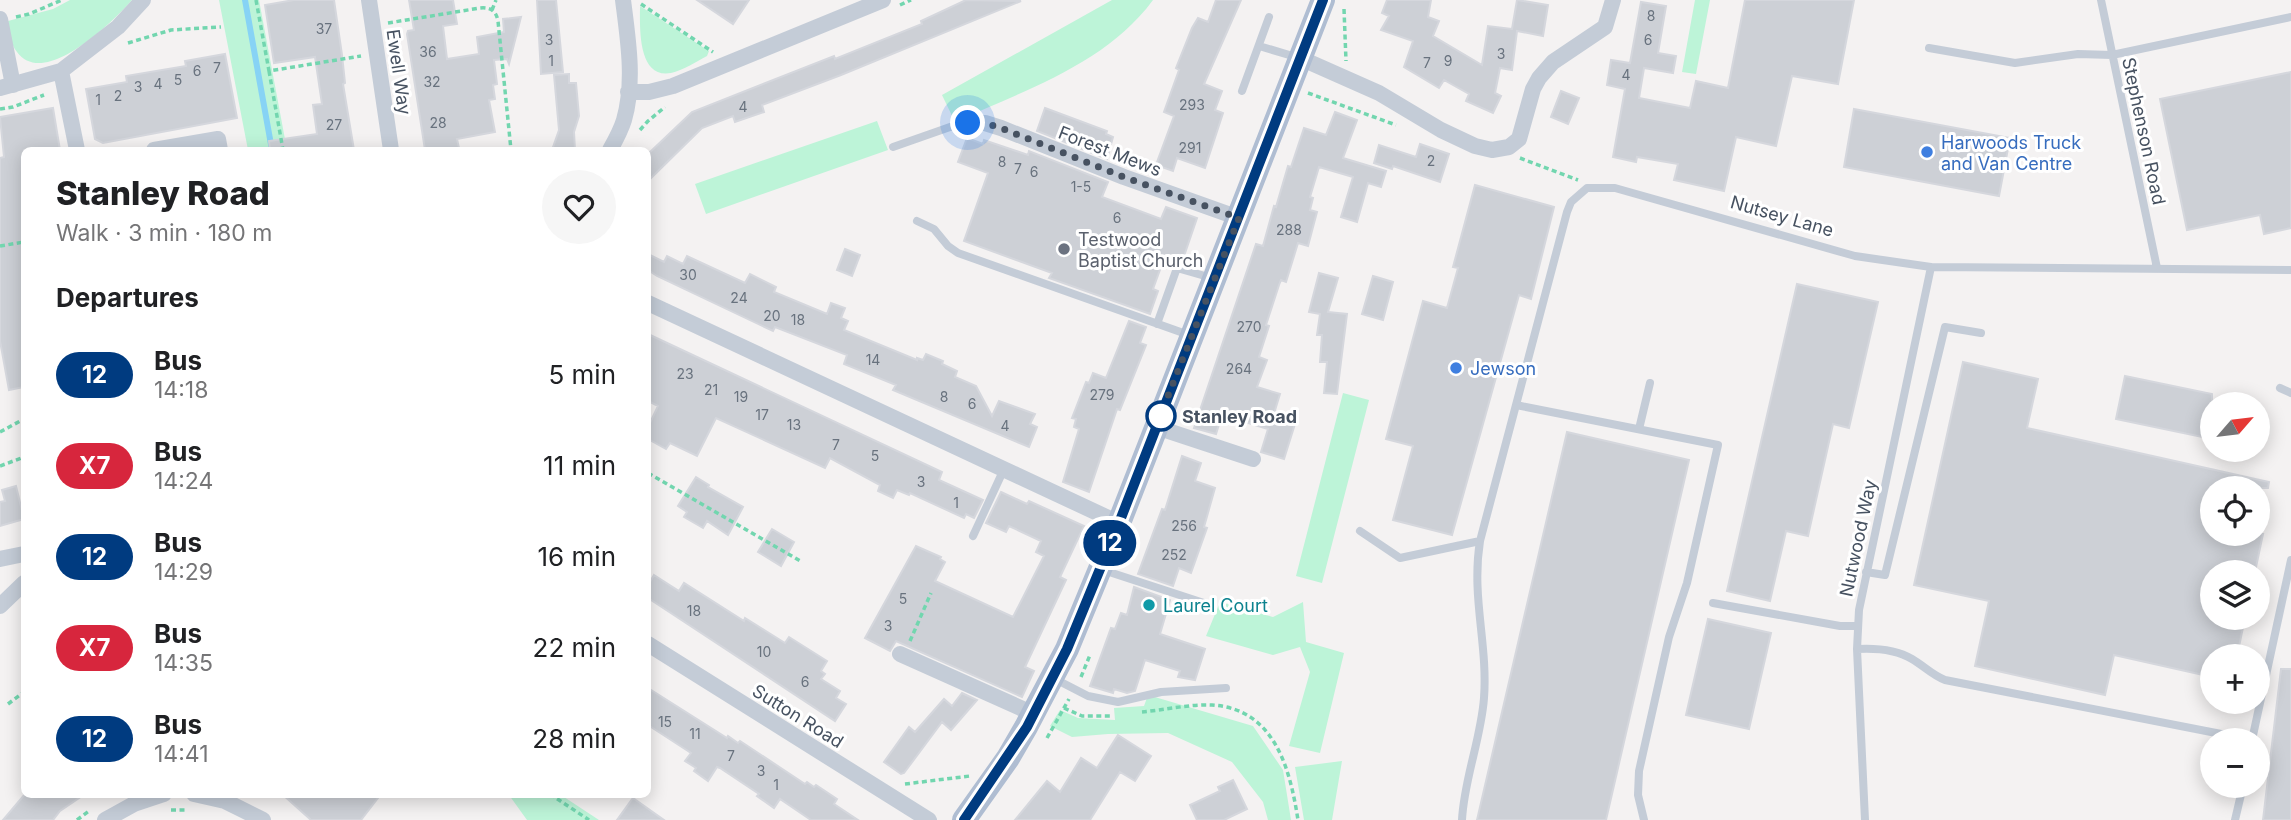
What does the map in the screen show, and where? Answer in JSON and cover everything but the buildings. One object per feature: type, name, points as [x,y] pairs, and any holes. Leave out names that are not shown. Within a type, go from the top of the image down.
[{"type":"main road","points":[[964,820],[989,786],[1043,697],[1100,569],[1323,0]]},
{"type":"street","points":[[0,19],[7,86],[62,77],[118,27],[143,0]]},
{"type":"street","name":"Ewell Way","points":[[369,0],[391,147]]},
{"type":"street","points":[[611,147],[624,120],[628,92],[629,48],[623,0]]},
{"type":"street","points":[[628,92],[649,92],[673,86],[883,0]]},
{"type":"street","points":[[1300,58],[1380,93],[1441,130],[1475,146],[1492,150],[1509,147],[1519,139],[1533,89],[1539,78],[1553,62],[1605,27],[1613,0]]},
{"type":"street","points":[[62,77],[76,147]]},
{"type":"street","name":"Forest Mews","points":[[968,123],[985,123],[1001,128],[1124,177],[1239,218]]},
{"type":"street","points":[[171,147],[218,139],[219,147]]},
{"type":"street","points":[[651,304],[1119,523]]},
{"type":"street","points":[[1156,426],[1252,458]]},
{"type":"street","points":[[0,559],[21,555]]},
{"type":"street","points":[[0,606],[21,586]]},
{"type":"street","name":"Sutton Road","points":[[651,646],[929,820]]},
{"type":"street","points":[[902,655],[1043,697]]},
{"type":"street","points":[[192,802],[225,802],[263,820]]},
{"type":"street","points":[[105,820],[134,804],[164,803]]},
{"type":"lane","name":"Stephenson Road","points":[[2101,0],[2157,268]]},
{"type":"lane","points":[[1242,91],[1269,17]]},
{"type":"lane","points":[[1929,48],[2015,63],[2078,54],[2112,55],[2291,17]]},
{"type":"lane","points":[[1259,46],[1300,58]]},
{"type":"lane","points":[[893,148],[968,123]]},
{"type":"lane","points":[[1461,820],[1484,697],[1476,589],[1480,541],[1567,212],[1571,202],[1587,188]]},
{"type":"lane","name":"Nutsey Lane","points":[[1587,188],[1615,188],[1855,256],[1931,267],[2291,270]]},
{"type":"lane","points":[[917,221],[934,229],[948,246],[958,253],[1192,337]]},
{"type":"lane","name":"Nutwood Way","points":[[1865,820],[1858,626],[1866,572],[1931,267]]},
{"type":"lane","points":[[1157,324],[1177,268],[1215,279]]},
{"type":"lane","points":[[1866,572],[1885,575],[1945,327],[1981,333]]},
{"type":"lane","points":[[1639,429],[1650,383]]},
{"type":"lane","points":[[2280,388],[2291,393]]},
{"type":"lane","points":[[1516,405],[1718,445],[1687,583],[1669,637],[1639,771],[1638,795],[1644,820]]},
{"type":"lane","points":[[973,537],[1004,469]]},
{"type":"lane","points":[[1360,531],[1400,558],[1480,541]]},
{"type":"lane","points":[[2255,728],[2291,560]]},
{"type":"lane","points":[[1100,569],[1207,604]]},
{"type":"lane","points":[[1713,604],[1840,626],[1858,626]]},
{"type":"lane","points":[[1857,649],[1879,649],[1906,656],[1934,676],[1945,680],[2200,730]]},
{"type":"lane","points":[[1043,697],[1087,696],[1118,702],[1161,692],[1226,688]]},
{"type":"lane","points":[[2235,820],[2240,798]]},
{"type":"path","points":[[0,19],[29,14],[62,0]]},
{"type":"path","points":[[256,0],[282,147]]},
{"type":"path","points":[[492,10],[496,0]]},
{"type":"path","points":[[637,0],[716,54]]},
{"type":"path","points":[[1343,76],[1346,65],[1344,0]]},
{"type":"path","points":[[373,26],[481,8],[492,10]]},
{"type":"path","points":[[492,10],[498,21],[511,147]]},
{"type":"path","points":[[127,43],[171,30],[221,27]]},
{"type":"path","points":[[269,71],[377,54]]},
{"type":"path","points":[[0,108],[25,104],[62,77]]},
{"type":"path","points":[[1289,87],[1404,128]]},
{"type":"path","points":[[1509,147],[1517,157],[1573,176],[1587,188]]},
{"type":"path","points":[[0,246],[21,242]]},
{"type":"path","points":[[0,432],[21,421]]},
{"type":"path","points":[[0,466],[21,458]]},
{"type":"path","points":[[651,475],[802,562]]},
{"type":"path","points":[[902,655],[931,593]]},
{"type":"path","points":[[8,704],[21,694]]},
{"type":"path","points":[[1043,697],[1082,716],[1098,718],[1122,715]]},
{"type":"path","points":[[1134,713],[1213,705],[1240,712],[1260,724],[1273,738],[1284,759],[1298,820]]},
{"type":"path","points":[[904,784],[974,775],[989,786]]},
{"type":"path","points":[[556,798],[589,820]]},
{"type":"path","points":[[164,803],[192,802]]},
{"type":"green space","points":[[70,0],[132,0],[94,36],[60,58],[44,63],[29,61],[17,52],[8,21],[53,9]]},
{"type":"green space","points":[[219,0],[259,0],[286,147],[247,147]]},
{"type":"green space","points":[[1112,0],[1153,0],[1112,42],[1088,58],[1036,86],[955,122],[942,95]]},
{"type":"green space","points":[[1695,0],[1710,0],[1696,74],[1682,72]]},
{"type":"green space","points":[[640,6],[709,51],[707,56],[671,73],[660,73],[652,68],[643,49]]},
{"type":"green space","points":[[877,121],[888,150],[706,214],[695,184]]},
{"type":"green space","points":[[1343,393],[1369,400],[1322,583],[1296,576]]},
{"type":"green space","points":[[1220,602],[1273,617],[1303,602],[1306,642],[1344,653],[1320,753],[1289,746],[1310,672],[1300,647],[1273,655],[1206,636]]},
{"type":"green space","points":[[1148,695],[1253,726],[1283,770],[1291,820],[1268,820],[1263,802],[1232,762],[1168,733],[1072,737],[1050,726],[1060,710],[1078,718],[1115,720],[1114,708],[1144,706]]},
{"type":"green space","points":[[1342,761],[1332,820],[1304,820],[1295,767]]},
{"type":"green space","points":[[511,798],[566,798],[599,820],[527,820]]},
{"type":"waterway","points":[[245,0],[271,147]]},
{"type":"bus line","name":"12","points":[[964,820],[1027,727],[1067,649],[1119,523],[1323,0]]},
{"type":"place","name":"Harwoods Truck and Van Centre","points":[[1927,152]]},
{"type":"place","name":"Testwood Baptist Church","points":[[1064,249]]},
{"type":"place","name":"Jewson","points":[[1456,368]]},
{"type":"place","name":"Stanley Road","points":[[1161,416]]},
{"type":"place","name":"Laurel Court","points":[[1149,605]]},
{"type":"route","points":[[968,123],[985,123],[1001,128],[1060,153],[1239,218],[1156,426],[1161,416]]}]
